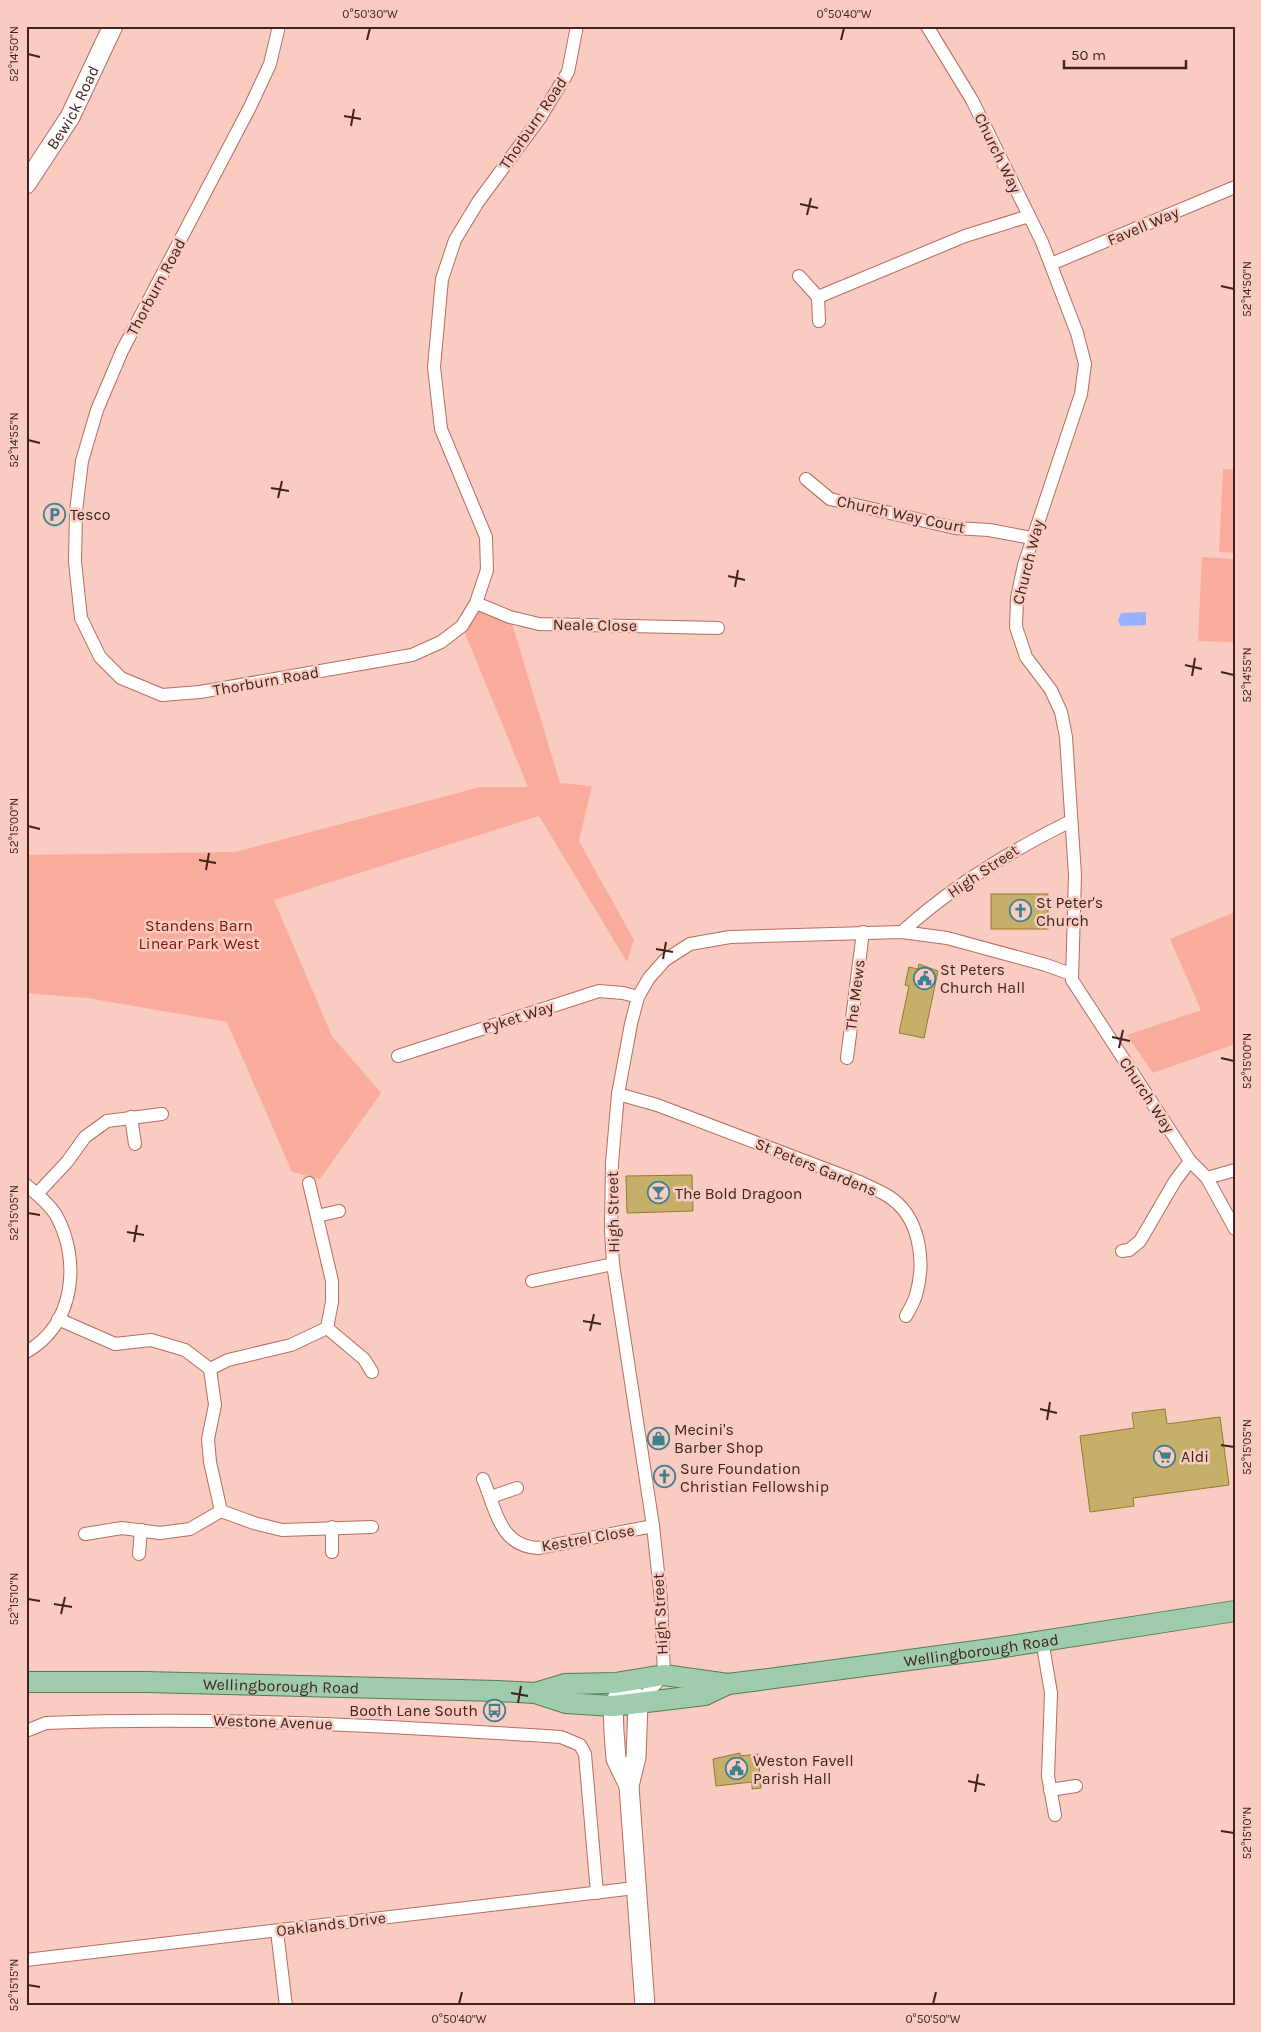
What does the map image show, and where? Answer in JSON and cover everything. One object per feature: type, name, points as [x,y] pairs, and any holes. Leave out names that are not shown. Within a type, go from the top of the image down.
[{"type":"main road","name":"Wellingborough Road","points":[[535,1693],[565,1684],[627,1682],[664,1675],[728,1684],[815,1674],[1235,1611]]},
{"type":"main road","name":"Wellingborough Road","points":[[26,1682],[146,1682],[535,1693],[566,1703],[613,1706],[705,1695],[728,1684]]},
{"type":"street","name":"Bewick Road","points":[[26,184],[70,117],[113,26]]},
{"type":"street","name":"Thorburn Road","points":[[279,26],[270,64],[250,107],[122,351],[97,410],[82,461],[76,511],[75,562],[81,618],[100,656],[121,678],[162,695],[200,692],[412,655],[441,642],[462,626],[476,603],[486,570],[486,537],[441,429],[434,367],[442,279],[455,240],[478,202],[540,118],[568,72],[578,26]]},
{"type":"street","name":"Church Way","points":[[927,26],[972,100],[1001,155],[1051,264],[1077,333],[1084,364],[1081,394],[1032,538],[1017,598],[1016,627],[1026,656],[1051,690],[1061,712],[1066,738],[1075,875],[1071,974],[1076,986],[1190,1161],[1207,1178],[1235,1228]]},
{"type":"street","name":"Favell Way","points":[[1051,264],[1235,187]]},
{"type":"street","points":[[818,296],[965,236],[1029,216]]},
{"type":"street","points":[[799,276],[818,296],[819,321]]},
{"type":"street","name":"Church Way Court","points":[[806,479],[830,500],[955,528],[989,530],[1032,538]]},
{"type":"street","name":"Neale Close","points":[[476,603],[510,617],[538,624],[718,628]]},
{"type":"street","name":"High Street","points":[[902,932],[924,912],[988,866],[1018,848],[1071,821]]},
{"type":"street","name":"High Street","points":[[638,1704],[664,1675],[661,1600],[653,1526],[614,1264],[611,1193],[618,1094],[638,997],[649,978],[666,960],[690,944],[730,937],[863,932],[902,932],[947,938],[1046,965],[1071,974]]},
{"type":"street","name":"The Mews","points":[[847,1058],[863,932]]},
{"type":"street","name":"Pyket Way","points":[[398,1056],[599,992],[623,993],[638,997]]},
{"type":"street","name":"St Peters Gardens","points":[[618,1094],[657,1105],[860,1182],[889,1197],[908,1214],[917,1238],[920,1272],[916,1295],[906,1316]]},
{"type":"street","points":[[37,1194],[67,1162],[84,1137],[107,1121],[162,1114]]},
{"type":"street","points":[[131,1117],[134,1144]]},
{"type":"street","points":[[1122,1252],[1129,1250],[1140,1241],[1175,1181],[1190,1161]]},
{"type":"street","points":[[1207,1178],[1235,1170]]},
{"type":"street","points":[[309,1183],[332,1282],[332,1302],[327,1328]]},
{"type":"street","points":[[26,1184],[55,1213],[65,1233],[71,1255],[67,1302],[47,1336],[26,1352]]},
{"type":"street","points":[[317,1216],[339,1211]]},
{"type":"street","points":[[532,1281],[614,1264]]},
{"type":"street","points":[[58,1319],[115,1344],[150,1340],[186,1350],[210,1369],[215,1405],[208,1439],[210,1462],[220,1510]]},
{"type":"street","points":[[210,1369],[228,1360],[291,1346],[327,1328]]},
{"type":"street","points":[[327,1328],[364,1359],[372,1372]]},
{"type":"street","name":"Kestrel Close","points":[[483,1479],[504,1531],[510,1538],[528,1548],[538,1548],[653,1526]]},
{"type":"street","points":[[491,1497],[517,1488]]},
{"type":"street","points":[[220,1510],[254,1523],[282,1530],[372,1526]]},
{"type":"street","points":[[85,1534],[122,1528],[160,1533],[190,1529],[220,1510]]},
{"type":"street","points":[[332,1527],[332,1552]]},
{"type":"street","points":[[139,1554],[141,1530]]},
{"type":"street","points":[[1042,1640],[1051,1693],[1048,1776],[1055,1815]]},
{"type":"street","points":[[627,1682],[638,1704],[636,1757],[629,1786],[645,2006]]},
{"type":"street","points":[[627,1682],[613,1706],[616,1759],[629,1786]]},
{"type":"street","name":"Westone Avenue","points":[[26,1731],[46,1723],[230,1720],[560,1737],[573,1741],[582,1748],[588,1768],[594,1884],[597,1893]]},
{"type":"street","points":[[1050,1790],[1076,1786]]},
{"type":"street","name":"Oaklands Drive","points":[[26,1960],[636,1888]]},
{"type":"street","points":[[277,1930],[286,2006]]},
{"type":"green space","points":[[1223,469],[1235,470],[1235,553],[1219,552]]},
{"type":"green space","points":[[1202,557],[1235,559],[1235,642],[1198,641]]},
{"type":"green space","name":"Standens Barn Linear Park West","points":[[476,603],[510,617],[560,783],[592,786],[579,841],[634,940],[627,962],[539,816],[274,900],[332,1036],[381,1093],[320,1179],[292,1172],[227,1022],[87,998],[26,993],[26,855],[235,852],[480,787],[528,787],[462,626]]},
{"type":"green space","points":[[1235,912],[1235,1044],[1153,1073],[1127,1035],[1201,1010],[1170,939]]},
{"type":"water","points":[[1146,612],[1146,625],[1121,626],[1118,621],[1121,613]]},
{"type":"building","name":"St Peter's Church","points":[[991,894],[1048,894],[1048,929],[991,929]]},
{"type":"building","points":[[919,964],[938,971],[924,1038],[899,1033],[909,986],[905,985],[909,967],[918,969]]},
{"type":"building","name":"The Bold Dragoon","points":[[692,1175],[693,1211],[627,1213],[626,1176]]},
{"type":"building","points":[[1165,1409],[1167,1424],[1220,1417],[1229,1485],[1133,1498],[1134,1506],[1090,1512],[1080,1436],[1134,1428],[1132,1413]]},
{"type":"building","points":[[740,1753],[740,1756],[758,1754],[761,1788],[752,1789],[752,1782],[716,1786],[713,1759]]},
{"type":"place","name":"Tesco","points":[[54,514]]},
{"type":"place","name":"St Peter's Church","points":[[1020,911]]},
{"type":"place","name":"St Peters Church Hall","points":[[924,978]]},
{"type":"place","name":"The Bold Dragoon","points":[[659,1193]]},
{"type":"place","name":"Mecini's Barber Shop","points":[[658,1438]]},
{"type":"place","name":"Aldi","points":[[1165,1456]]},
{"type":"place","name":"Sure Foundation Christian Fellowship","points":[[664,1477]]},
{"type":"place","name":"Booth Lane South","points":[[494,1710]]},
{"type":"place","name":"Weston Favell Parish Hall","points":[[737,1769]]}]
